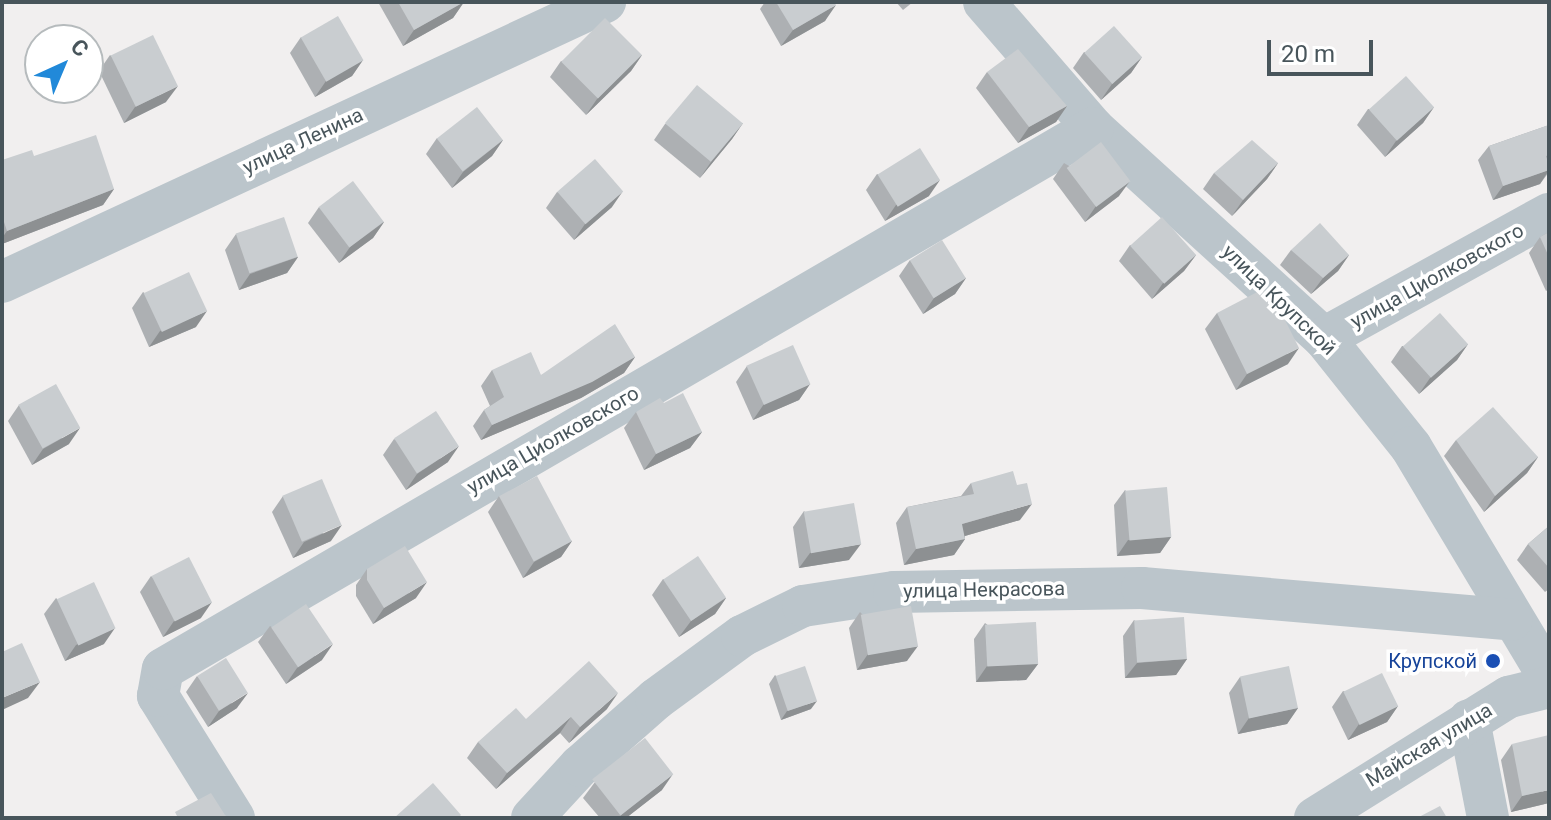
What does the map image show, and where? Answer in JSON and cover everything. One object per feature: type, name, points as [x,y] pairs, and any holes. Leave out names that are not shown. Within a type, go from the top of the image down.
[{"type":"street","name":"улица Ленина","points":[[2,282],[605,2]]},
{"type":"street","name":"улица Крупской","points":[[984,2],[1093,128],[1324,338],[1411,447],[1549,678]]},
{"type":"street","name":"улица Циолковского","points":[[234,818],[158,696],[163,669],[1093,128]]},
{"type":"street","name":"улица Циолковского","points":[[1324,338],[1549,214]]},
{"type":"street","name":"улица Некрасова","points":[[532,818],[580,766],[656,699],[742,636],[803,606],[894,592],[1142,588],[1512,620]]},
{"type":"street","name":"Майская улица","points":[[1315,818],[1509,697],[1549,687]]},
{"type":"street","points":[[1469,720],[1488,818]]},
{"type":"building","points":[[398,2],[464,2],[414,30]]},
{"type":"building","points":[[776,2],[834,2],[836,5],[793,30]]},
{"type":"building","points":[[338,16],[364,60],[326,82],[301,38]]},
{"type":"building","points":[[605,18],[642,55],[598,99],[561,62]]},
{"type":"building","points":[[1114,26],[1142,57],[1112,84],[1084,53]]},
{"type":"building","points":[[153,35],[178,86],[136,107],[111,56]]},
{"type":"building","points":[[1018,49],[1067,106],[1029,127],[987,72]]},
{"type":"building","points":[[1406,76],[1434,107],[1397,141],[1369,109]]},
{"type":"building","points":[[697,85],[743,124],[711,162],[665,123]]},
{"type":"building","points":[[477,107],[503,140],[463,171],[437,138]]},
{"type":"building","points":[[1549,125],[1549,155],[1546,156],[1549,170],[1503,186],[1489,146]]},
{"type":"building","points":[[96,135],[114,189],[7,231],[2,216],[2,160],[32,150],[34,156]]},
{"type":"building","points":[[1252,140],[1278,163],[1243,200],[1214,173]]},
{"type":"building","points":[[1101,142],[1130,181],[1096,207],[1067,168]]},
{"type":"building","points":[[920,148],[940,180],[898,207],[878,174]]},
{"type":"building","points":[[595,159],[623,191],[585,224],[557,192]]},
{"type":"building","points":[[353,181],[384,222],[349,248],[319,207]]},
{"type":"building","points":[[284,217],[298,257],[249,273],[236,234]]},
{"type":"building","points":[[1162,217],[1196,255],[1164,284],[1130,246]]},
{"type":"building","points":[[1320,223],[1349,255],[1323,278],[1291,250]]},
{"type":"building","points":[[1549,232],[1549,257],[1540,237]]},
{"type":"building","points":[[942,240],[966,278],[934,298],[910,260]]},
{"type":"building","points":[[189,272],[207,311],[162,332],[144,293]]},
{"type":"building","points":[[1263,289],[1287,310],[1282,314],[1299,348],[1247,374],[1217,313]]},
{"type":"building","points":[[1440,313],[1468,344],[1431,378],[1403,346]]},
{"type":"building","points":[[615,324],[635,357],[592,382],[492,425],[484,410],[504,397],[492,370],[531,352],[541,375]]},
{"type":"building","points":[[793,345],[810,384],[764,405],[746,366]]},
{"type":"building","points":[[56,384],[80,428],[43,449],[18,405]]},
{"type":"building","points":[[683,393],[702,432],[656,454],[636,412],[660,398],[664,403]]},
{"type":"building","points":[[1493,407],[1538,457],[1495,496],[1456,440]]},
{"type":"building","points":[[436,411],[459,446],[417,473],[394,438]]},
{"type":"building","points":[[1013,471],[1017,485],[1027,483],[1032,504],[962,524],[965,539],[916,549],[907,507],[974,494],[971,483]]},
{"type":"building","points":[[537,476],[572,541],[534,562],[499,496]]},
{"type":"building","points":[[322,479],[342,525],[302,542],[282,496]]},
{"type":"building","points":[[1167,487],[1171,537],[1130,540],[1125,491]]},
{"type":"building","points":[[854,503],[861,544],[811,553],[804,512]]},
{"type":"building","points":[[1549,526],[1549,568],[1528,544]]},
{"type":"building","points":[[405,546],[427,582],[384,608],[367,580],[367,569]]},
{"type":"building","points":[[698,556],[726,597],[691,621],[663,579]]},
{"type":"building","points":[[189,557],[212,602],[175,622],[152,576]]},
{"type":"building","points":[[94,582],[116,628],[78,646],[57,599]]},
{"type":"building","points":[[306,604],[333,644],[298,667],[271,627]]},
{"type":"building","points":[[911,606],[918,646],[868,655],[861,615]]},
{"type":"building","points":[[1184,617],[1187,659],[1137,662],[1134,620]]},
{"type":"building","points":[[1036,622],[1038,664],[987,667],[985,625]]},
{"type":"building","points":[[22,643],[40,682],[2,698],[2,652]]},
{"type":"building","points":[[226,658],[248,693],[219,711],[197,676]]},
{"type":"building","points":[[589,661],[618,693],[580,727],[571,717],[507,773],[478,742],[516,708],[526,719]]},
{"type":"building","points":[[805,666],[817,701],[788,711],[776,676]]},
{"type":"building","points":[[1289,666],[1298,708],[1249,718],[1240,676]]},
{"type":"building","points":[[1382,673],[1398,706],[1360,725],[1343,692]]},
{"type":"building","points":[[1549,735],[1549,790],[1522,796],[1512,744]]},
{"type":"building","points":[[645,738],[673,774],[621,815],[592,779]]},
{"type":"building","points":[[433,783],[461,815],[458,818],[394,818]]},
{"type":"building","points":[[211,793],[229,818],[178,818],[175,812]]},
{"type":"building","points":[[1440,806],[1447,818],[1417,818]]},
{"type":"place","name":"Крупской","points":[[1493,661]]}]
